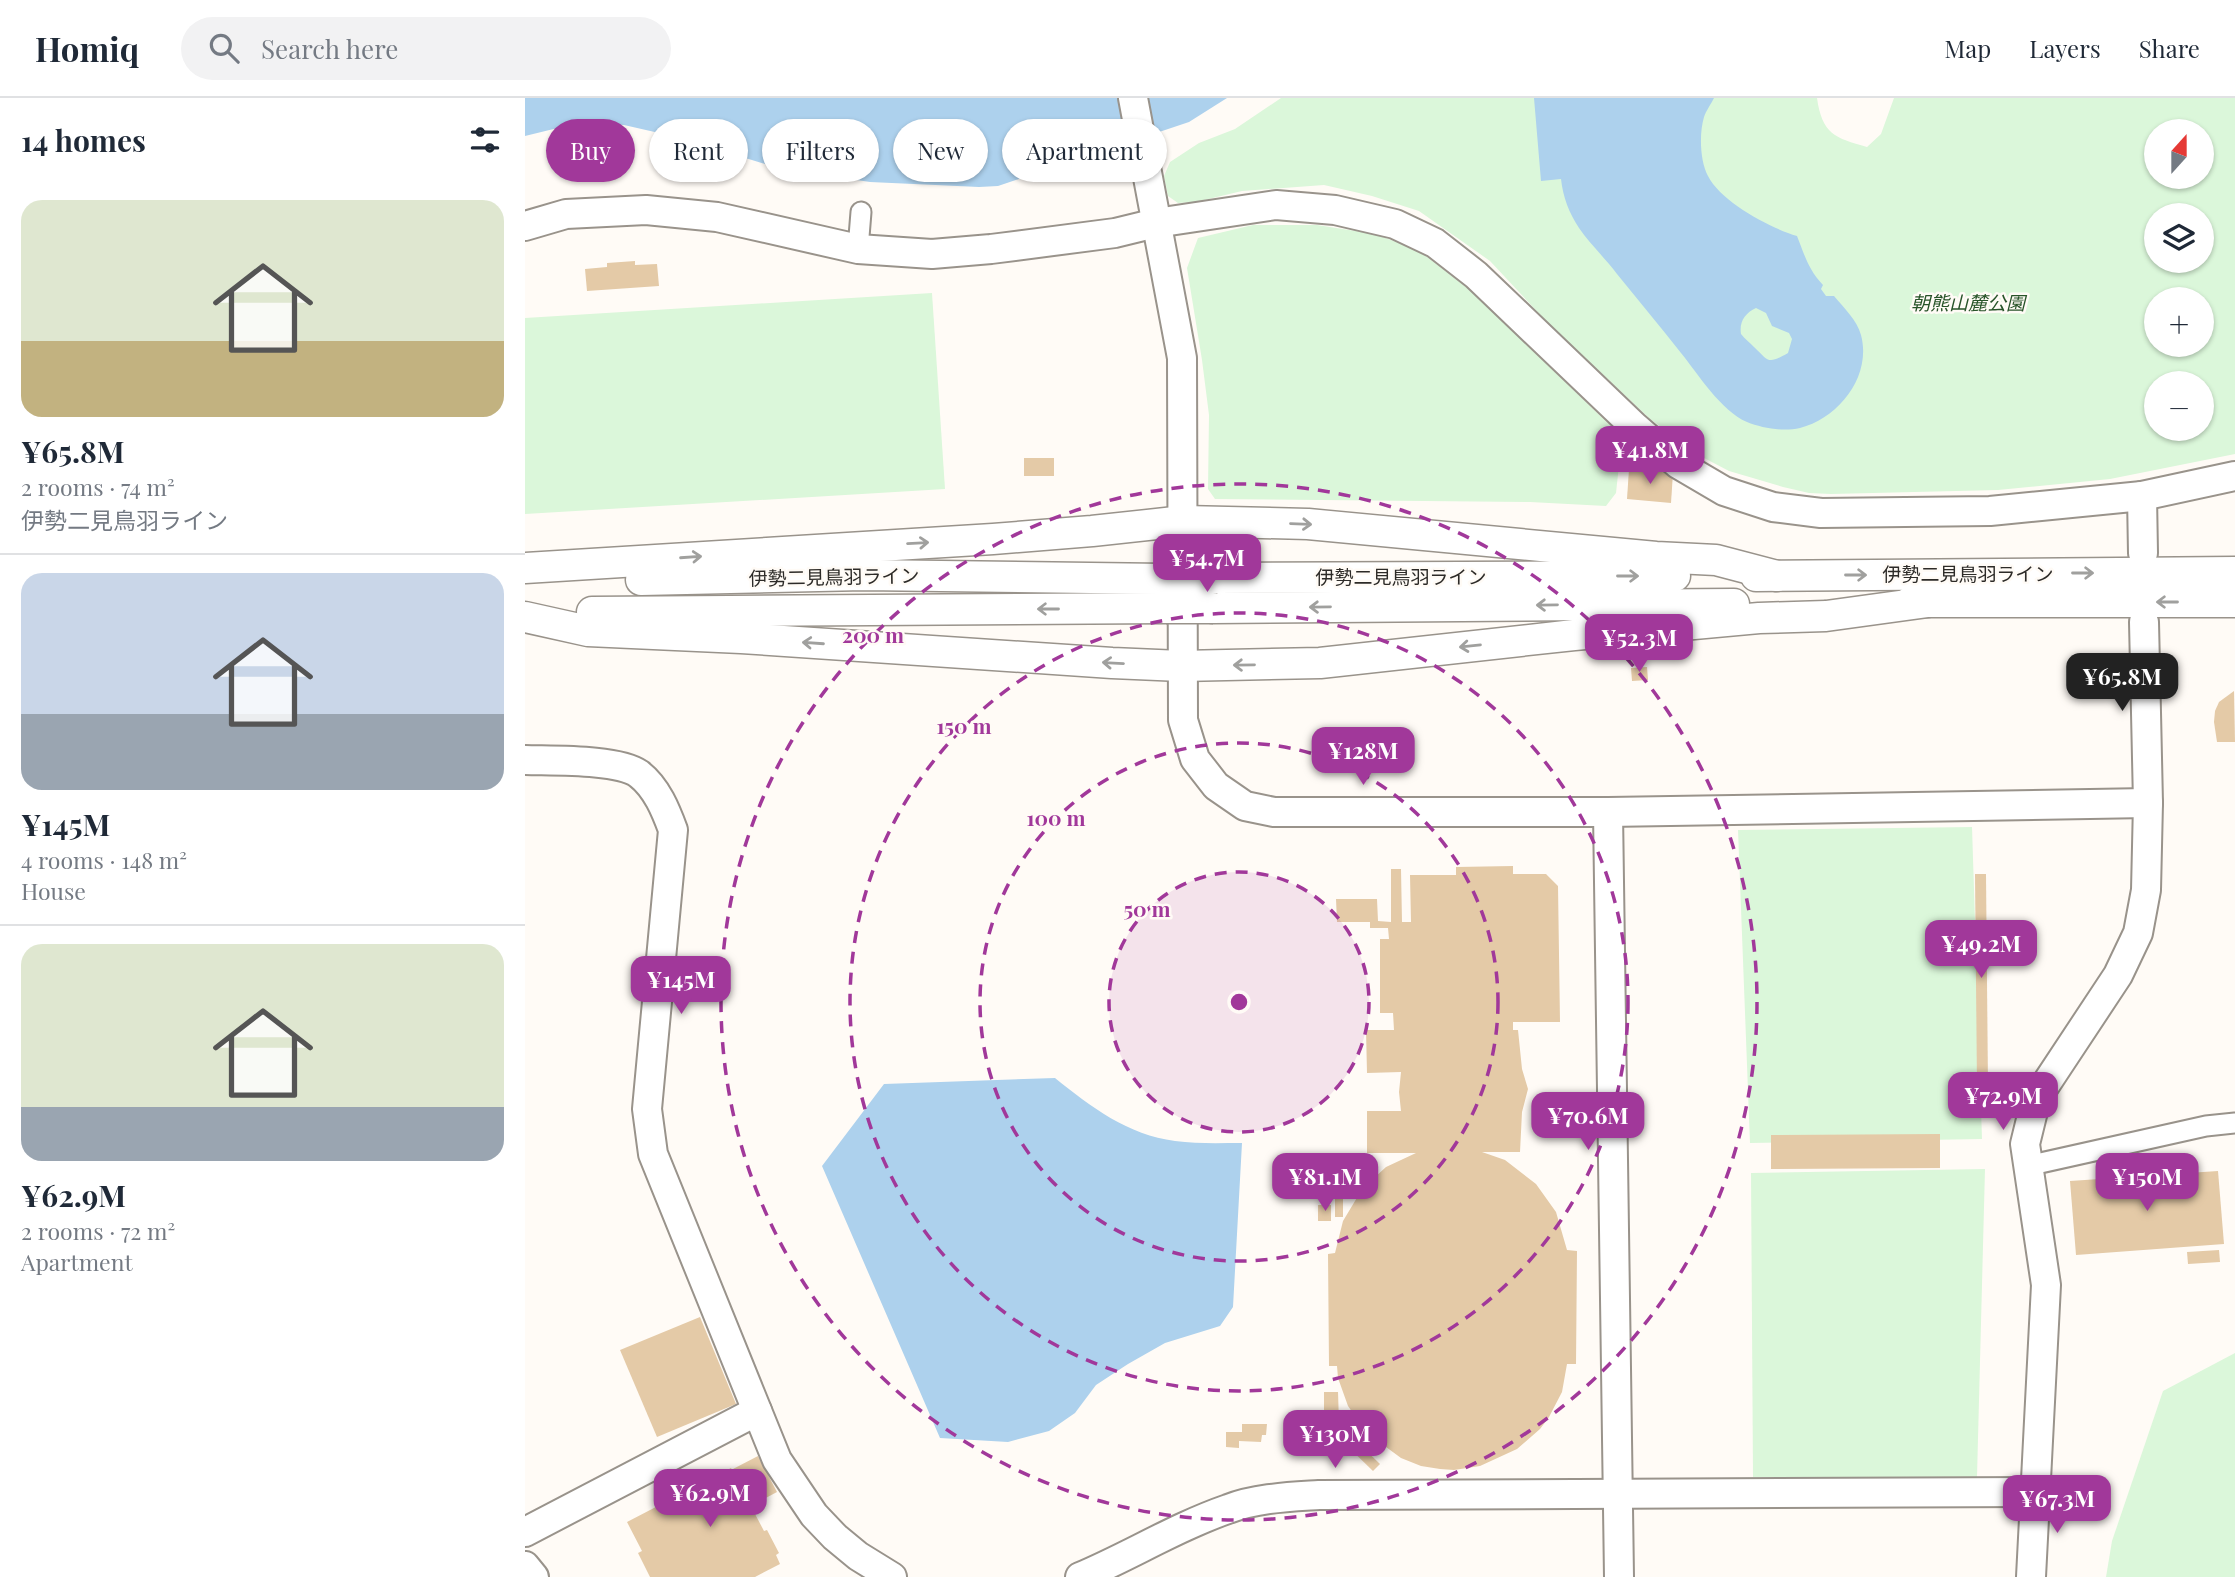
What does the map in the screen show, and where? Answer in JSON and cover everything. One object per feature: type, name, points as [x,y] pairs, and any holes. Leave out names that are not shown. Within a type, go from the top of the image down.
[{"type":"main road","points":[[525,568],[993,539],[1184,521],[1308,524],[1656,557],[1716,560],[1777,576]]},
{"type":"main road","name":"伊勢二見鳥羽ライン","points":[[525,615],[1165,594],[1217,578],[2235,572]]},
{"type":"main road","name":"伊勢二見鳥羽ライン","points":[[525,582],[864,575],[1165,594],[1213,608],[2235,602]]},
{"type":"main road","points":[[525,615],[587,631],[1181,666],[1320,663],[1574,635],[1759,618],[1826,616],[1928,602]]},
{"type":"street","points":[[1133,98],[1182,358],[1183,720],[1195,759],[1216,786],[1245,806],[1274,812],[1608,812],[2148,803]]},
{"type":"street","points":[[525,226],[566,215],[646,210],[717,217],[858,249],[932,254],[1115,233],[1156,223],[1276,205],[1335,210],[1395,224],[1435,243],[1476,275],[1634,426],[1678,464],[1724,491],[1773,507],[1822,513],[1990,512],[2142,496],[2235,476]]},
{"type":"street","points":[[858,249],[861,212]]},
{"type":"street","points":[[2142,496],[2143,554]]},
{"type":"street","points":[[2031,1577],[2046,1285],[2025,1144],[2036,1099],[2118,975],[2138,933],[2146,890],[2148,803],[2144,622]]},
{"type":"street","points":[[525,760],[616,765],[639,774],[663,804],[673,830],[647,1109],[653,1154],[777,1460],[814,1515],[835,1537],[857,1556],[892,1577]]},
{"type":"street","points":[[1608,812],[1619,1577]]},
{"type":"street","points":[[2027,1166],[2206,1126],[2235,1123]]},
{"type":"street","points":[[525,1532],[757,1411]]},
{"type":"street","points":[[1080,1577],[1192,1523],[1230,1508],[1257,1501],[1319,1494],[2034,1492]]},
{"type":"street","points":[[525,1566],[534,1577]]},
{"type":"green space","name":"朝熊山麓公園","points":[[1281,98],[1817,98],[1822,120],[1832,133],[1846,141],[1867,147],[1881,134],[1894,98],[2235,98],[2235,454],[2110,479],[1998,490],[1809,493],[1729,471],[1706,459],[1650,419],[1545,320],[1490,261],[1419,211],[1324,185],[1242,191],[1196,202],[1178,203],[1168,196],[1165,182],[1167,169],[1170,162],[1199,143],[1235,129]]},
{"type":"green space","points":[[1253,225],[1317,225],[1375,234],[1418,250],[1470,290],[1622,437],[1616,493],[1606,506],[1530,502],[1215,499],[1208,489],[1209,415],[1187,268],[1198,238]]},
{"type":"green space","points":[[932,293],[945,489],[525,514],[525,318]]},
{"type":"green space","points":[[1972,827],[1982,1139],[1750,1143],[1738,830]]},
{"type":"green space","points":[[1985,1169],[1977,1477],[1753,1477],[1751,1173]]},
{"type":"green space","points":[[2235,1353],[2235,1577],[2106,1577],[2112,1541],[2163,1391]]},
{"type":"water","points":[[525,98],[1227,98],[1189,122],[1167,129],[1167,119],[1002,119],[1002,182],[1010,182],[998,186],[870,182],[879,182],[879,119],[762,119],[762,163],[748,159],[748,119],[649,119],[649,131],[635,128],[635,119],[546,119],[546,131],[525,136]]},
{"type":"water","points":[[1534,98],[1714,98],[1704,117],[1701,131],[1705,170],[1714,186],[1747,213],[1797,236],[1810,268],[1823,285],[1821,289],[1826,296],[1834,296],[1853,319],[1861,335],[1863,350],[1862,365],[1849,393],[1828,415],[1800,428],[1766,428],[1737,417],[1711,391],[1583,234],[1569,211],[1561,179],[1541,181]],"holes":[[[1756,308],[1766,313],[1772,326],[1789,333],[1792,339],[1788,353],[1772,360],[1766,358],[1741,334],[1742,322],[1749,312]]]},
{"type":"water","points":[[1055,1078],[1096,1109],[1141,1133],[1183,1142],[1242,1143],[1233,1307],[1220,1326],[1165,1343],[1096,1385],[1075,1413],[1049,1431],[1008,1442],[940,1438],[822,1166],[884,1084]]},
{"type":"building","points":[[635,261],[635,265],[657,264],[659,286],[587,291],[585,269],[607,267],[607,263]]},
{"type":"building","points":[[1024,458],[1054,458],[1054,476],[1024,476]]},
{"type":"building","points":[[1629,469],[1673,473],[1671,503],[1627,499]]},
{"type":"building","points":[[1647,667],[1648,680],[1632,681],[1631,668]]},
{"type":"building","points":[[2234,691],[2235,742],[2217,742],[2215,711],[2219,702]]},
{"type":"building","points":[[1513,866],[1513,874],[1546,874],[1558,886],[1560,1022],[1513,1022],[1513,1030],[1518,1030],[1522,1069],[1528,1089],[1522,1112],[1520,1152],[1482,1152],[1505,1160],[1536,1184],[1556,1212],[1567,1250],[1577,1251],[1576,1364],[1567,1364],[1562,1392],[1549,1417],[1540,1429],[1517,1449],[1480,1466],[1440,1469],[1421,1466],[1401,1458],[1367,1433],[1348,1406],[1338,1378],[1337,1366],[1329,1366],[1328,1254],[1335,1253],[1343,1221],[1361,1191],[1353,1191],[1353,1169],[1362,1169],[1362,1189],[1386,1167],[1416,1153],[1367,1153],[1367,1111],[1401,1111],[1401,1072],[1367,1073],[1366,1030],[1394,1030],[1393,1013],[1380,1013],[1380,939],[1389,939],[1388,928],[1370,928],[1370,922],[1337,922],[1336,899],[1377,899],[1378,921],[1391,922],[1391,869],[1401,869],[1402,922],[1411,922],[1410,875],[1456,875],[1456,867]]},
{"type":"building","points":[[1975,874],[1986,874],[1988,1086],[1977,1086]]},
{"type":"building","points":[[1940,1134],[1940,1168],[1771,1169],[1771,1135]]},
{"type":"building","points":[[1334,1169],[1343,1169],[1343,1191],[1335,1191]]},
{"type":"building","points":[[2218,1171],[2224,1244],[2076,1255],[2070,1181]]},
{"type":"building","points":[[1335,1195],[1343,1195],[1343,1217],[1335,1217]]},
{"type":"building","points":[[1318,1205],[1331,1205],[1331,1221],[1318,1221]]},
{"type":"building","points":[[2219,1250],[2220,1262],[2188,1264],[2187,1252]]},
{"type":"building","points":[[700,1317],[736,1404],[657,1437],[620,1350]]},
{"type":"building","points":[[1324,1392],[1338,1392],[1339,1423],[1324,1424]]},
{"type":"building","points":[[1242,1424],[1267,1424],[1266,1435],[1262,1435],[1261,1442],[1239,1441],[1239,1448],[1226,1447],[1226,1432],[1242,1432]]},
{"type":"building","points":[[1348,1433],[1380,1464],[1373,1471],[1341,1440]]},
{"type":"building","points":[[758,1456],[777,1492],[762,1500],[759,1495],[748,1501],[751,1508],[755,1505],[759,1512],[755,1514],[779,1553],[776,1555],[780,1564],[755,1577],[650,1577],[638,1553],[642,1551],[627,1522],[731,1468],[734,1474],[733,1469]]}]
